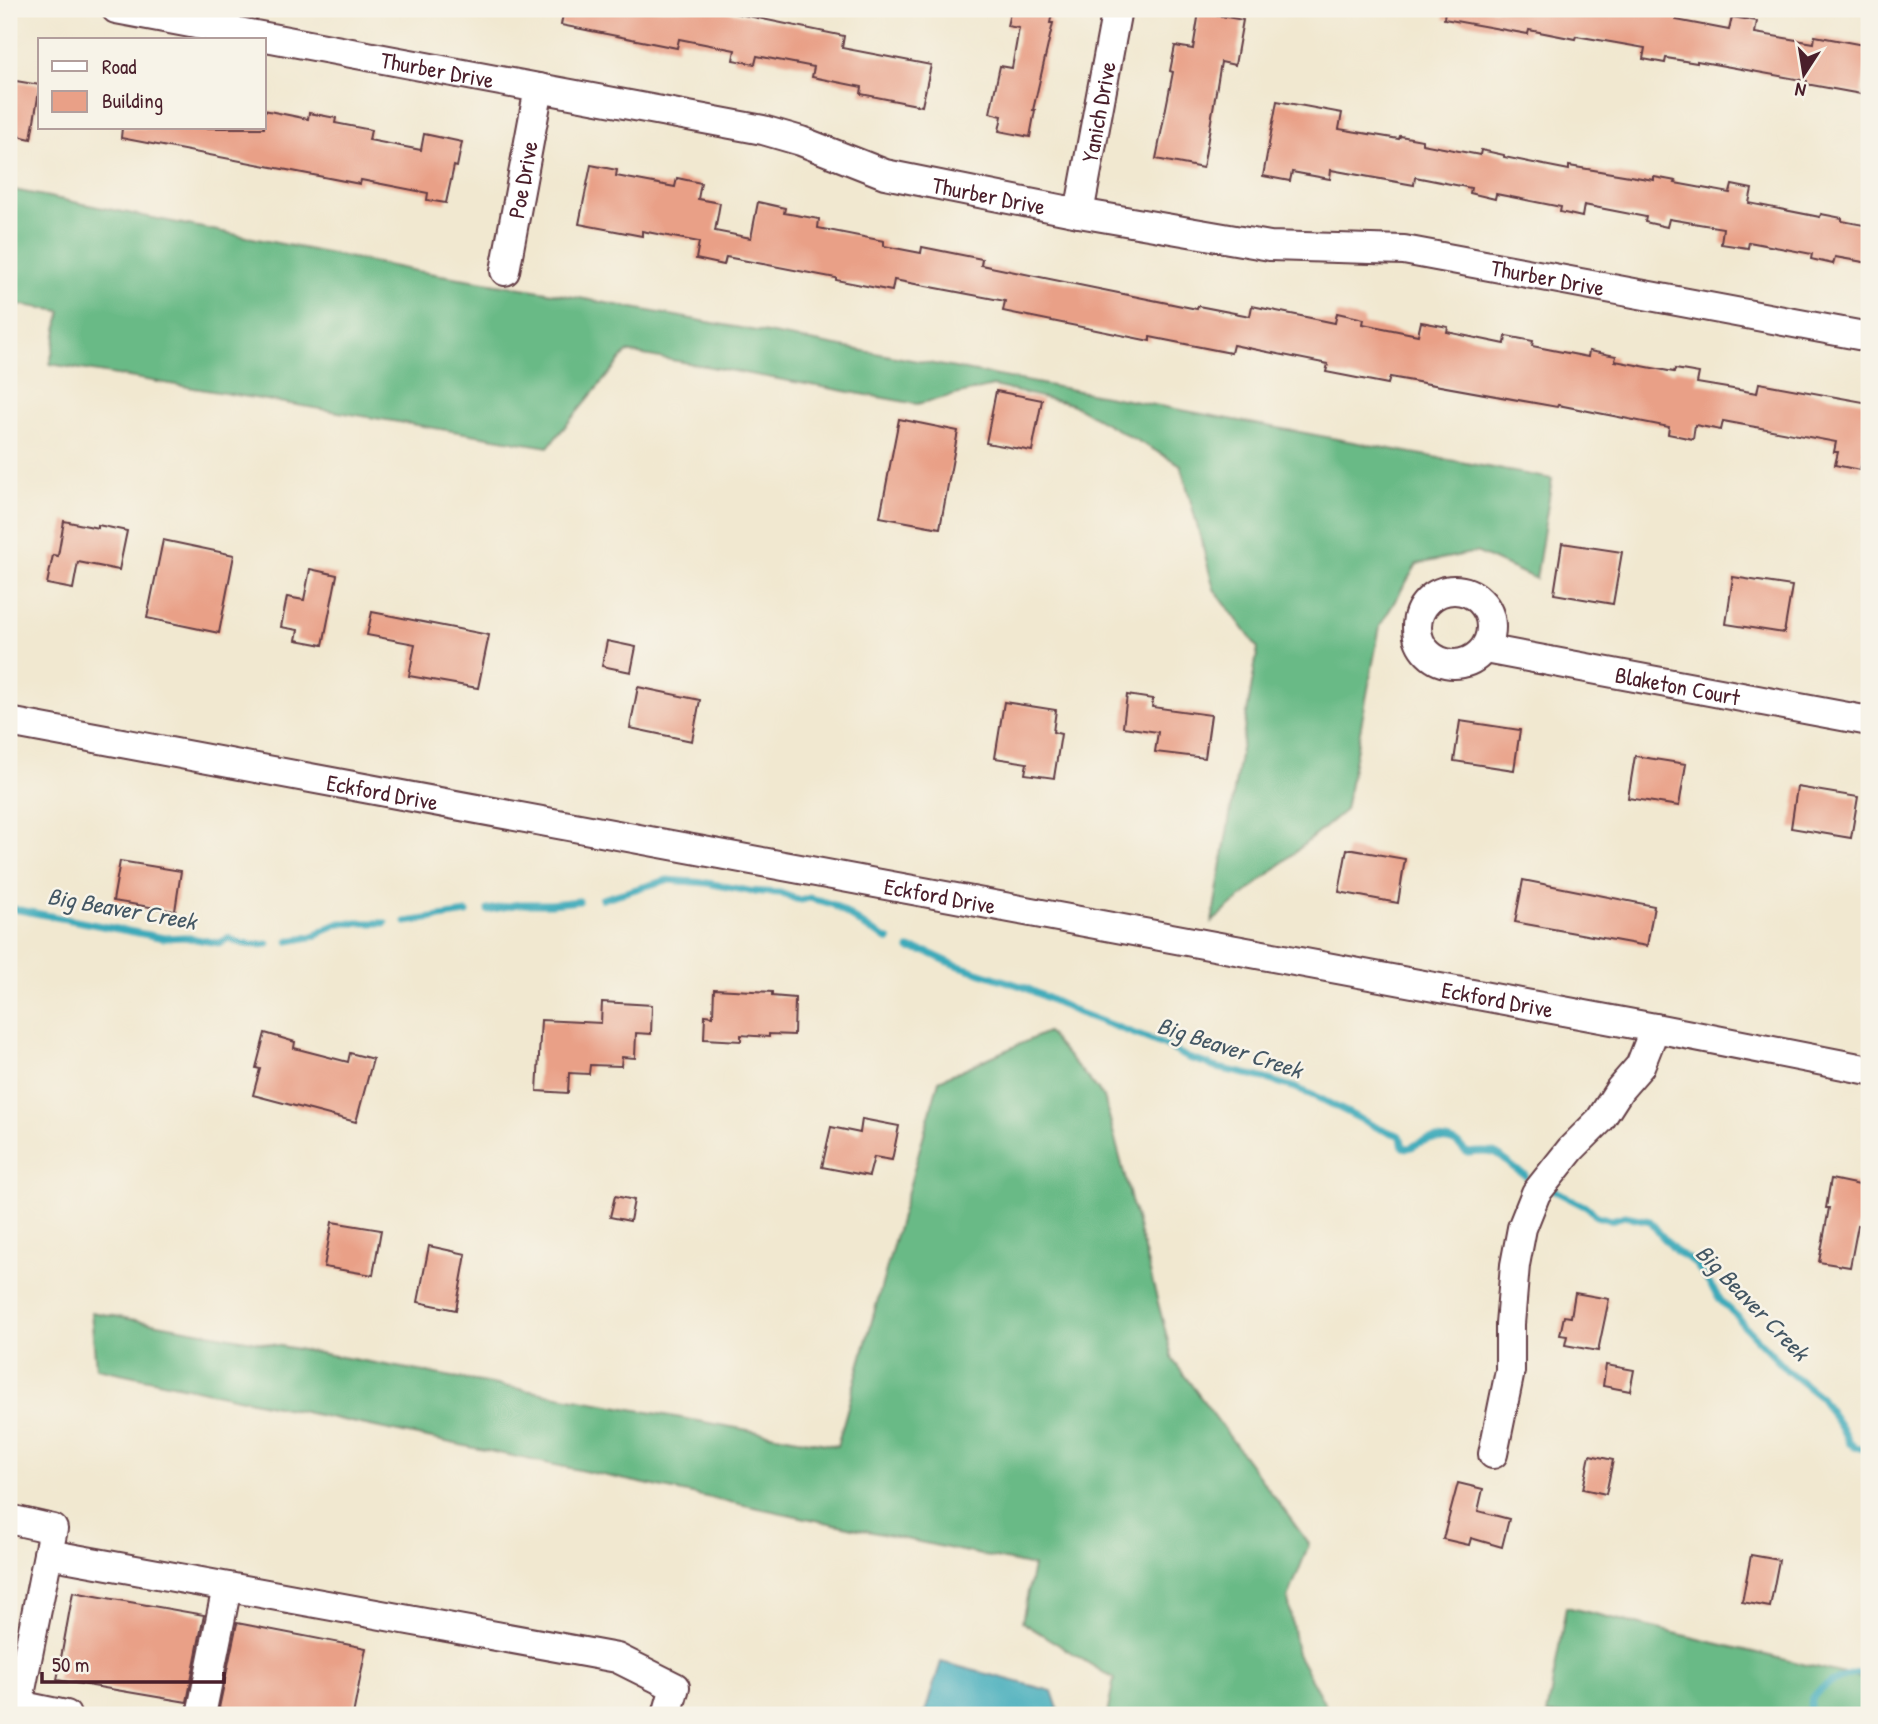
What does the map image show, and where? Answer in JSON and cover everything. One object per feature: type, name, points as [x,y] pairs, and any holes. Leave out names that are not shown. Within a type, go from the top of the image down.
[{"type":"street","name":"Thurber Drive","points":[[116,9],[763,130],[801,141],[885,174],[1079,213],[1270,246],[1404,250],[1869,337]]},
{"type":"street","name":"Yanich Drive","points":[[1079,213],[1117,9]]},
{"type":"street","name":"Poe Drive","points":[[505,271],[539,88]]},
{"type":"street","name":"Blaketon Court","points":[[1485,649],[1869,721]]},
{"type":"street","name":"Eckford Drive","points":[[9,722],[1869,1070]]},
{"type":"street","points":[[1493,1454],[1510,1371],[1510,1324],[1515,1265],[1522,1228],[1536,1192],[1571,1149],[1600,1120],[1640,1066],[1655,1028]]},
{"type":"street","points":[[9,1519],[53,1529],[13,1704],[66,1715]]},
{"type":"street","points":[[48,1554],[617,1658],[675,1687],[667,1715]]},
{"type":"street","points":[[201,1715],[227,1587]]},
{"type":"green space","points":[[9,189],[416,271],[547,292],[1552,479],[1536,579],[1476,552],[1417,564],[1380,626],[1345,810],[1212,922],[1258,648],[1214,589],[1181,465],[1071,404],[993,386],[917,404],[627,352],[548,447],[50,364],[61,311],[9,303]]},
{"type":"green space","points":[[1047,1032],[1104,1097],[1173,1360],[1309,1544],[1288,1598],[1297,1654],[1331,1715],[1107,1715],[1114,1679],[1022,1622],[1033,1566],[96,1368],[91,1312],[837,1446],[939,1080]]},
{"type":"green space","points":[[1566,1607],[1869,1680],[1869,1715],[1547,1715]]},
{"type":"water","points":[[941,1662],[1052,1691],[1060,1715],[924,1715]]},
{"type":"building","points":[[564,9],[715,9],[844,36],[842,48],[931,65],[922,106],[861,94],[862,87],[812,77],[814,67],[757,56],[755,64],[733,60],[735,50],[679,39],[677,48],[561,25]]},
{"type":"building","points":[[1011,9],[1053,9],[1050,23],[1053,23],[1033,110],[1030,137],[999,131],[1002,116],[990,113],[1000,66],[1012,68],[1019,28],[1007,26]]},
{"type":"building","points":[[1445,9],[1678,9],[1676,20],[1729,30],[1732,17],[1757,21],[1755,33],[1814,43],[1815,36],[1869,48],[1861,94],[1697,61],[1666,58],[1665,63],[1643,59],[1645,48],[1529,30],[1528,34],[1444,19]]},
{"type":"building","points":[[1199,12],[1243,20],[1235,65],[1221,62],[1203,168],[1156,159],[1173,72],[1170,71],[1175,46],[1193,49]]},
{"type":"building","points":[[16,81],[38,85],[31,139],[9,134],[9,84],[15,85]]},
{"type":"building","points":[[1277,101],[1342,113],[1339,129],[1422,140],[1422,144],[1480,155],[1481,150],[1569,170],[1569,166],[1654,180],[1654,177],[1730,193],[1732,185],[1752,189],[1749,203],[1820,217],[1821,214],[1842,218],[1842,221],[1869,226],[1869,263],[1835,257],[1833,264],[1811,259],[1812,254],[1749,242],[1748,248],[1721,244],[1723,228],[1669,219],[1667,227],[1645,222],[1646,217],[1584,205],[1582,217],[1560,212],[1561,207],[1496,194],[1495,199],[1470,193],[1471,188],[1415,177],[1414,185],[1331,170],[1330,179],[1292,172],[1290,181],[1263,176]]},
{"type":"building","points":[[266,110],[308,119],[309,113],[336,118],[335,123],[371,130],[369,140],[421,150],[424,134],[462,142],[446,203],[427,200],[428,193],[361,180],[360,184],[121,138],[122,130],[266,130]]},
{"type":"building","points":[[591,165],[617,170],[616,176],[675,187],[677,178],[701,183],[698,199],[720,203],[715,231],[751,238],[758,202],[785,208],[784,213],[819,219],[818,228],[884,241],[884,246],[921,253],[922,247],[982,259],[981,265],[1197,309],[1198,306],[1250,316],[1252,306],[1335,323],[1337,313],[1364,319],[1363,324],[1418,335],[1421,322],[1448,327],[1447,332],[1505,344],[1506,336],[1533,341],[1532,346],[1588,357],[1589,351],[1616,356],[1615,361],[1674,372],[1675,369],[1699,373],[1697,383],[1757,393],[1759,383],[1869,403],[1869,458],[1863,456],[1860,470],[1835,465],[1838,452],[1834,452],[1836,442],[1723,421],[1721,430],[1695,425],[1693,439],[1668,434],[1669,427],[1558,405],[1557,407],[1390,377],[1388,384],[1326,372],[1328,364],[1233,345],[1231,353],[1150,337],[1150,341],[1003,311],[1005,301],[894,280],[892,291],[726,257],[724,265],[696,259],[699,242],[642,231],[642,236],[579,224]]},
{"type":"building","points":[[996,391],[1042,400],[1032,451],[986,443]]},
{"type":"building","points":[[899,419],[958,431],[940,528],[880,517]]},
{"type":"building","points":[[64,521],[127,531],[119,570],[78,562],[73,589],[47,584],[53,555],[58,556]]},
{"type":"building","points":[[163,540],[234,555],[219,633],[147,618]]},
{"type":"building","points":[[1562,543],[1622,552],[1613,604],[1554,594]]},
{"type":"building","points":[[310,569],[337,575],[323,645],[296,640],[298,630],[281,627],[287,597],[304,600]]},
{"type":"building","points":[[1733,577],[1792,586],[1784,633],[1726,624]]},
{"type":"building","points":[[372,612],[489,635],[478,688],[409,676],[415,644],[367,635]]},
{"type":"building","points":[[607,641],[636,647],[631,672],[602,666]]},
{"type":"building","points":[[638,687],[700,700],[692,741],[630,728]]},
{"type":"building","points":[[1127,695],[1153,699],[1152,707],[1211,715],[1205,758],[1155,752],[1158,732],[1123,727]]},
{"type":"building","points":[[1004,702],[1056,710],[1053,732],[1061,734],[1054,778],[1025,774],[1027,763],[995,758]]},
{"type":"building","points":[[1460,721],[1520,730],[1514,770],[1454,761]]},
{"type":"building","points":[[1635,756],[1686,764],[1679,806],[1628,798]]},
{"type":"building","points":[[1797,787],[1858,797],[1851,838],[1791,828]]},
{"type":"building","points":[[1347,849],[1405,859],[1398,903],[1339,892]]},
{"type":"building","points":[[120,861],[181,871],[175,911],[113,901]]},
{"type":"building","points":[[1523,880],[1654,906],[1647,946],[1515,922]]},
{"type":"building","points":[[714,989],[772,992],[772,996],[795,998],[794,1035],[741,1035],[741,1041],[704,1039],[705,1015],[713,1016]]},
{"type":"building","points":[[602,1002],[652,1005],[651,1034],[636,1033],[635,1058],[622,1057],[621,1066],[590,1065],[589,1074],[569,1073],[568,1093],[537,1091],[541,1020],[601,1023]]},
{"type":"building","points":[[265,1033],[295,1042],[294,1048],[348,1062],[350,1053],[373,1059],[356,1122],[253,1095],[260,1069],[256,1068]]},
{"type":"building","points":[[862,1119],[899,1126],[892,1160],[874,1157],[869,1176],[822,1167],[831,1127],[860,1133]]},
{"type":"building","points":[[1831,1179],[1869,1187],[1869,1227],[1858,1225],[1850,1267],[1819,1262],[1829,1208],[1826,1208]]},
{"type":"building","points":[[615,1196],[634,1200],[630,1221],[610,1217]]},
{"type":"building","points":[[332,1222],[381,1230],[373,1275],[324,1267]]},
{"type":"building","points":[[429,1246],[466,1254],[456,1310],[418,1302]]},
{"type":"building","points":[[1575,1293],[1609,1299],[1598,1351],[1565,1345],[1567,1336],[1560,1335],[1564,1316],[1571,1317]]},
{"type":"building","points":[[1606,1365],[1634,1370],[1630,1391],[1603,1386]]},
{"type":"building","points":[[1590,1455],[1613,1460],[1606,1494],[1583,1489]]},
{"type":"building","points":[[1458,1483],[1483,1489],[1478,1511],[1509,1519],[1502,1547],[1471,1538],[1469,1545],[1443,1539]]},
{"type":"building","points":[[1751,1555],[1779,1560],[1770,1607],[1742,1602]]},
{"type":"building","points":[[73,1592],[204,1615],[187,1702],[57,1680]]},
{"type":"building","points":[[237,1623],[366,1648],[353,1715],[257,1715],[219,1708]]},
{"type":"waterway","name":"Big Beaver Creek","points":[[602,899],[667,880],[780,893],[796,899],[809,898],[834,905],[889,940]]},
{"type":"waterway","name":"Big Beaver Creek","points":[[488,910],[519,904],[579,901]]},
{"type":"waterway","name":"Big Beaver Creek","points":[[9,908],[164,938],[184,937],[219,943],[229,938],[248,944],[268,944]]},
{"type":"waterway","name":"Big Beaver Creek","points":[[406,922],[467,913]]},
{"type":"waterway","name":"Big Beaver Creek","points":[[289,941],[315,936],[340,923],[385,923]]},
{"type":"waterway","name":"Big Beaver Creek","points":[[909,949],[927,952],[953,964],[1024,987],[1079,1013],[1213,1067],[1296,1088],[1398,1135],[1403,1147],[1410,1148],[1434,1139],[1450,1141],[1468,1153],[1489,1152],[1501,1156],[1525,1175]]},
{"type":"waterway","name":"Big Beaver Creek","points":[[1555,1191],[1590,1209],[1596,1216],[1611,1220],[1625,1216],[1650,1221],[1678,1253],[1694,1262],[1722,1302],[1744,1326],[1788,1371],[1819,1396],[1849,1443],[1869,1450]]},
{"type":"waterway","name":"Big Beaver Creek","points":[[1808,1715],[1813,1698],[1823,1688],[1847,1676],[1869,1671]]}]
